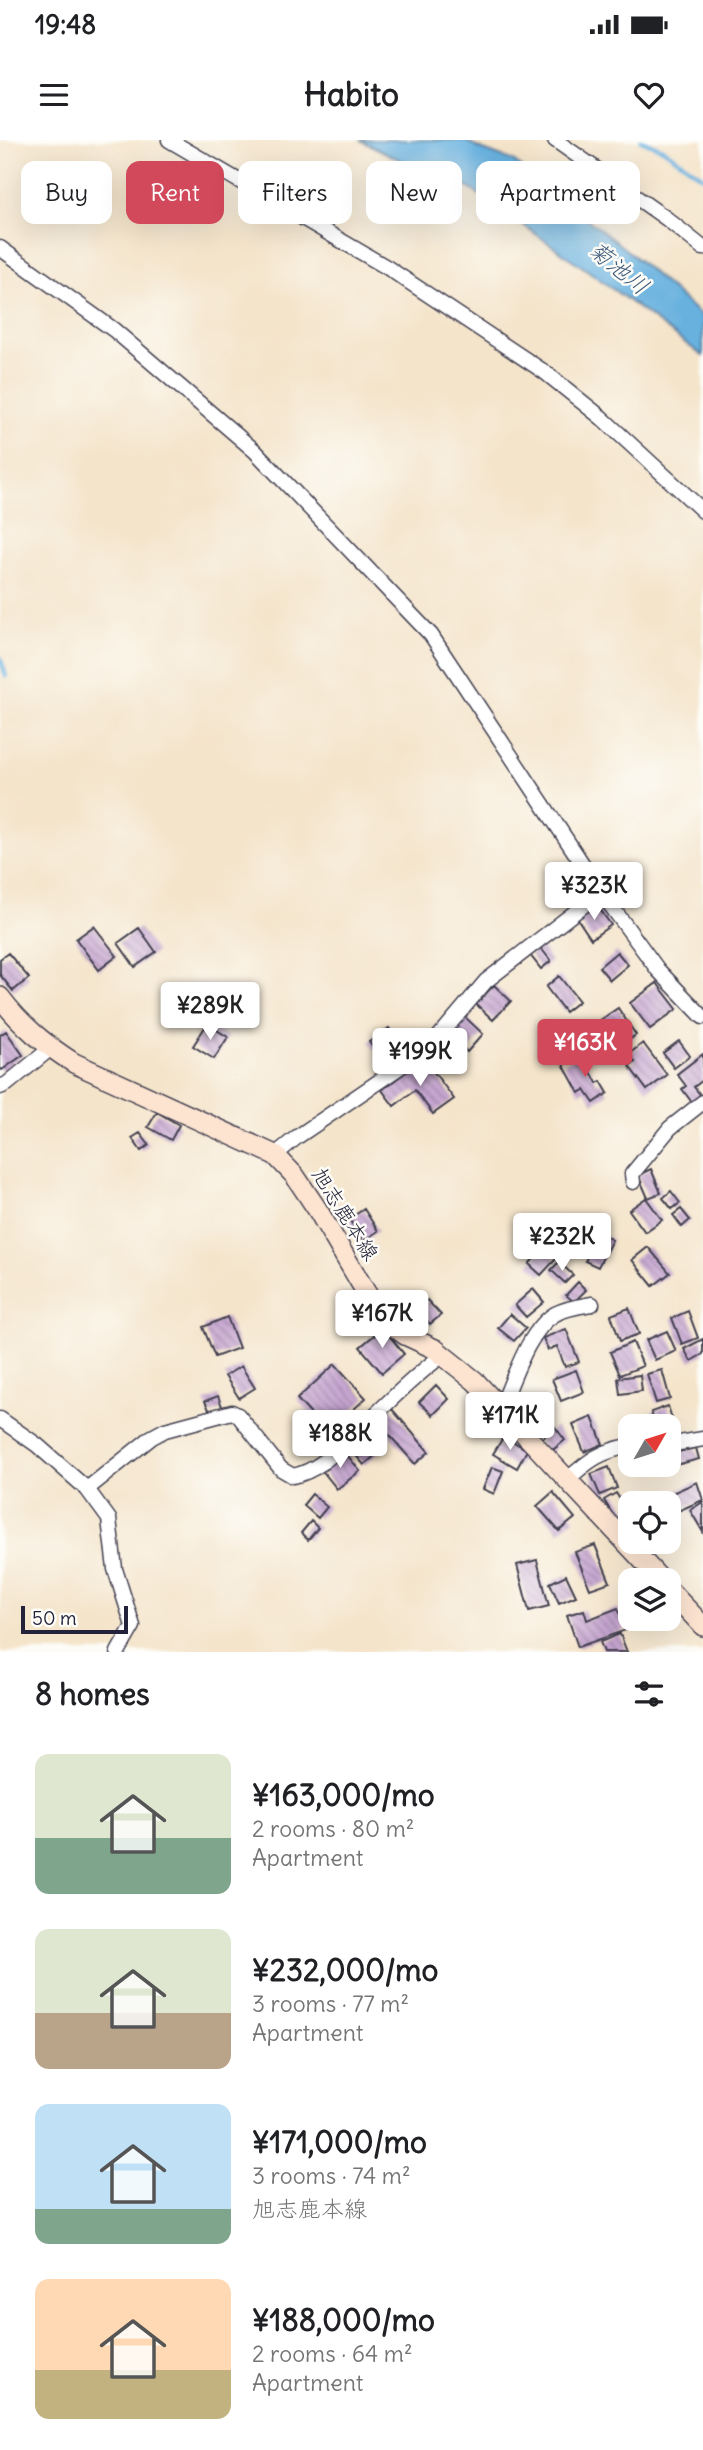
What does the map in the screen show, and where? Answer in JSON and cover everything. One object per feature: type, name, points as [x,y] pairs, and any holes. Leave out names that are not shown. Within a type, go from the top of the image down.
[{"type":"main road","name":"旭志鹿本線","points":[[0,997],[17,1019],[51,1048],[74,1063],[275,1155],[295,1176],[367,1294],[388,1322],[405,1335],[435,1349],[475,1381],[650,1568]]},
{"type":"main road","points":[[681,1603],[703,1626]]},
{"type":"street","points":[[169,140],[400,275],[546,373],[602,418],[703,511]]},
{"type":"street","points":[[555,140],[667,219],[703,248]]},
{"type":"street","points":[[0,248],[114,330],[255,451],[431,635],[601,892],[657,970],[703,1017]]},
{"type":"street","points":[[275,1155],[297,1137],[431,1046],[486,981],[601,892]]},
{"type":"street","points":[[0,1087],[51,1048]]},
{"type":"street","points":[[633,1182],[632,1174],[670,1128],[703,1102]]},
{"type":"street","points":[[500,1410],[537,1329],[556,1314],[592,1304]]},
{"type":"street","points":[[87,1489],[152,1437],[165,1430],[232,1412],[238,1415],[281,1469],[293,1476],[306,1474],[324,1462],[423,1369],[443,1356]]},
{"type":"street","points":[[0,1419],[37,1445],[87,1489],[109,1519],[115,1569],[133,1626],[118,1652]]},
{"type":"street","points":[[681,1443],[703,1439]]},
{"type":"street","points":[[567,1480],[592,1458],[618,1448]]},
{"type":"water","points":[[360,140],[465,140],[478,148],[513,161],[476,161],[476,193],[462,184],[462,161],[403,161]]},
{"type":"water","name":"菊池川","points":[[522,224],[593,224],[703,317],[703,356]]},
{"type":"building","points":[[597,905],[611,925],[591,939],[577,918]]},
{"type":"building","points":[[94,926],[117,956],[99,970],[76,939]]},
{"type":"building","points":[[139,928],[156,952],[135,967],[118,943]]},
{"type":"building","points":[[540,947],[551,961],[541,969],[530,955]]},
{"type":"building","points":[[617,952],[628,965],[610,980],[599,967]]},
{"type":"building","points":[[8,953],[29,978],[13,991],[0,975],[0,959]]},
{"type":"building","points":[[559,976],[579,1001],[565,1012],[546,987]]},
{"type":"building","points":[[657,983],[677,1009],[650,1029],[630,1003]]},
{"type":"building","points":[[494,985],[511,1001],[493,1020],[476,1004]]},
{"type":"building","points":[[618,1008],[636,1035],[617,1048],[599,1021]]},
{"type":"building","points":[[464,1016],[483,1034],[467,1052],[447,1033]]},
{"type":"building","points":[[207,1024],[228,1037],[214,1059],[193,1046]]},
{"type":"building","points":[[389,1028],[406,1051],[386,1065],[369,1042]]},
{"type":"building","points":[[6,1031],[23,1055],[2,1070],[0,1035]]},
{"type":"building","points":[[679,1041],[690,1056],[674,1068],[663,1053]]},
{"type":"building","points":[[643,1043],[667,1075],[647,1090],[629,1066],[635,1062],[629,1054]]},
{"type":"building","points":[[581,1054],[597,1083],[601,1081],[608,1093],[594,1103],[585,1090],[579,1093],[563,1064]]},
{"type":"building","points":[[703,1054],[703,1080],[694,1087],[703,1098],[694,1105],[682,1089],[686,1086],[677,1074]]},
{"type":"building","points":[[425,1060],[454,1099],[433,1114],[415,1090],[394,1106],[382,1090]]},
{"type":"building","points":[[157,1112],[179,1125],[171,1140],[148,1127]]},
{"type":"building","points":[[140,1133],[149,1145],[141,1151],[132,1138]]},
{"type":"building","points":[[651,1169],[661,1193],[648,1198],[638,1175]]},
{"type":"building","points":[[671,1191],[680,1203],[672,1209],[663,1198]]},
{"type":"building","points":[[646,1198],[662,1220],[645,1232],[629,1210]]},
{"type":"building","points":[[364,1209],[378,1231],[363,1241],[349,1219]]},
{"type":"building","points":[[681,1209],[690,1220],[682,1227],[673,1215]]},
{"type":"building","points":[[600,1233],[612,1240],[598,1267],[585,1261]]},
{"type":"building","points":[[648,1247],[670,1273],[653,1286],[632,1260]]},
{"type":"building","points":[[544,1248],[556,1259],[541,1275],[529,1264]]},
{"type":"building","points":[[559,1262],[573,1275],[565,1283],[551,1270]]},
{"type":"building","points":[[578,1282],[586,1290],[574,1302],[566,1295]]},
{"type":"building","points":[[533,1289],[544,1302],[526,1317],[515,1305]]},
{"type":"building","points":[[427,1300],[441,1315],[430,1324],[417,1309]]},
{"type":"building","points":[[629,1308],[639,1334],[620,1341],[611,1315]]},
{"type":"building","points":[[688,1311],[698,1338],[682,1344],[672,1318]]},
{"type":"building","points":[[510,1314],[526,1328],[514,1341],[498,1328]]},
{"type":"building","points":[[227,1317],[239,1348],[215,1357],[203,1327]]},
{"type":"building","points":[[383,1328],[404,1354],[382,1373],[360,1347]]},
{"type":"building","points":[[566,1329],[579,1362],[565,1367],[557,1346],[548,1350],[543,1338]]},
{"type":"building","points":[[667,1331],[676,1351],[655,1360],[646,1340]]},
{"type":"building","points":[[703,1339],[703,1354],[691,1361],[684,1349]]},
{"type":"building","points":[[633,1342],[643,1366],[620,1375],[610,1352]]},
{"type":"building","points":[[335,1364],[366,1398],[328,1433],[297,1399]]},
{"type":"building","points":[[241,1366],[255,1388],[239,1398],[225,1376]]},
{"type":"building","points":[[576,1370],[584,1392],[561,1401],[552,1379]]},
{"type":"building","points":[[662,1370],[670,1399],[656,1403],[647,1374]]},
{"type":"building","points":[[640,1375],[642,1391],[620,1394],[618,1378]]},
{"type":"building","points":[[436,1385],[449,1399],[433,1415],[419,1402]]},
{"type":"building","points":[[218,1396],[223,1409],[211,1414],[205,1401]]},
{"type":"building","points":[[533,1401],[545,1421],[528,1431],[516,1410]]},
{"type":"building","points":[[668,1406],[670,1414],[652,1414],[651,1412]]},
{"type":"building","points":[[391,1408],[429,1452],[415,1464],[377,1421]]},
{"type":"building","points":[[592,1417],[603,1444],[584,1452],[573,1425]]},
{"type":"building","points":[[555,1427],[565,1440],[549,1453],[539,1441]]},
{"type":"building","points":[[362,1435],[378,1453],[364,1465],[349,1447]]},
{"type":"building","points":[[504,1436],[527,1450],[517,1468],[493,1454]]},
{"type":"building","points":[[696,1448],[699,1459],[681,1464],[681,1451]]},
{"type":"building","points":[[344,1451],[360,1471],[337,1489],[321,1469]]},
{"type":"building","points":[[492,1467],[503,1471],[494,1494],[483,1489]]},
{"type":"building","points":[[609,1467],[617,1488],[600,1495],[591,1474]]},
{"type":"building","points":[[697,1482],[703,1500],[681,1510],[681,1491],[677,1491]]},
{"type":"building","points":[[553,1492],[575,1518],[559,1531],[537,1506]]},
{"type":"building","points":[[616,1493],[618,1496],[618,1523],[604,1500]]},
{"type":"building","points":[[312,1494],[327,1507],[318,1518],[303,1505]]},
{"type":"building","points":[[703,1502],[703,1532],[690,1510]]},
{"type":"building","points":[[311,1521],[318,1528],[308,1540],[301,1533]]},
{"type":"building","points":[[595,1545],[610,1582],[590,1589],[575,1552]]},
{"type":"building","points":[[537,1560],[549,1606],[529,1611],[517,1565]]},
{"type":"building","points":[[566,1575],[576,1596],[559,1603],[550,1583]]},
{"type":"building","points":[[618,1608],[618,1631],[623,1631],[578,1647],[567,1615],[584,1610],[587,1620]]},
{"type":"building","points":[[620,1634],[627,1652],[604,1652],[600,1642]]},
{"type":"waterway","points":[[641,140],[663,149],[703,177]]},
{"type":"waterway","points":[[0,657],[6,676]]}]
